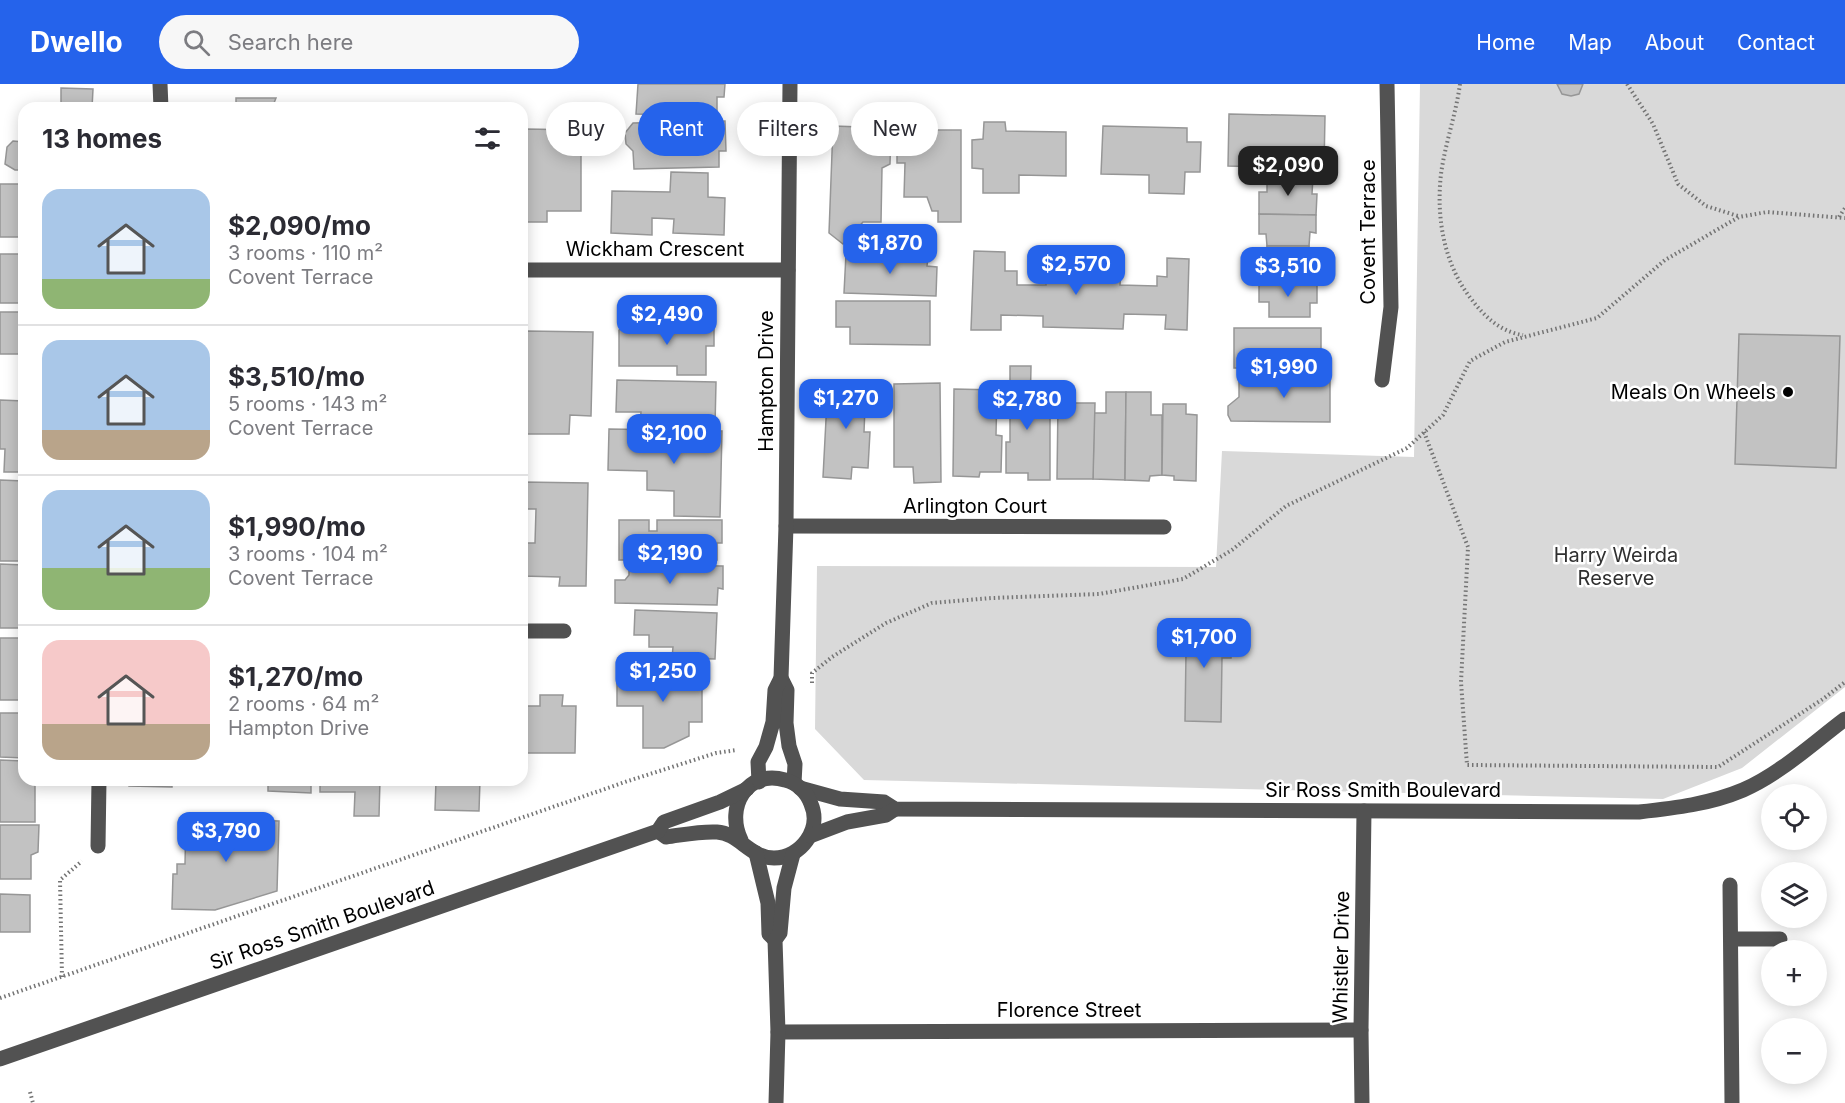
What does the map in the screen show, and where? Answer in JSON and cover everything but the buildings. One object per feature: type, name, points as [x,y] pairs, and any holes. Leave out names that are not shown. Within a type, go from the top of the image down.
[{"type":"street","points":[[160,84],[161,102]]},
{"type":"street","name":"Hampton Drive","points":[[753,785],[758,762],[766,747],[772,722],[775,690],[781,678],[786,526],[790,84]]},
{"type":"street","name":"Covent Terrace","points":[[1382,380],[1391,307],[1387,84]]},
{"type":"street","name":"Wickham Crescent","points":[[528,270],[788,270]]},
{"type":"street","name":"Arlington Court","points":[[786,526],[1164,527]]},
{"type":"street","points":[[528,632],[564,631]]},
{"type":"street","name":"Hampton Drive","points":[[781,678],[788,690],[786,723],[797,785]]},
{"type":"street","name":"Sir Ross Smith Boulevard","points":[[797,785],[840,800],[884,802],[895,809],[1640,812],[1699,804],[1744,790],[1782,767],[1845,719]]},
{"type":"street","points":[[770,779],[782,779],[797,785],[809,798],[814,810],[814,824],[810,836],[793,854],[775,858],[756,854],[741,840],[736,830],[735,808],[753,785],[770,779]]},
{"type":"street","name":"Sir Ross Smith Boulevard","points":[[0,1059],[658,831],[664,822],[720,801],[753,785]]},
{"type":"street","points":[[98,846],[99,786]]},
{"type":"street","name":"Sir Ross Smith Boulevard","points":[[810,836],[847,822],[886,815],[895,809]]},
{"type":"street","name":"Whistler Drive","points":[[1362,1103],[1364,811]]},
{"type":"street","name":"Sir Ross Smith Boulevard","points":[[658,831],[666,837],[718,832],[741,840]]},
{"type":"street","points":[[756,854],[768,903],[769,934],[776,940]]},
{"type":"street","points":[[776,1103],[778,1032],[776,940],[780,933],[784,888],[793,854]]},
{"type":"street","points":[[1730,885],[1732,1103]]},
{"type":"street","points":[[1732,939],[1780,939]]},
{"type":"street","name":"Florence Street","points":[[778,1032],[1361,1030]]},
{"type":"path","points":[[1462,84],[1441,173],[1439,206],[1448,259],[1460,286],[1484,316],[1512,333],[1527,335]]},
{"type":"path","points":[[1627,84],[1653,124],[1678,184],[1706,206],[1739,216]]},
{"type":"path","points":[[1838,218],[1845,208]]},
{"type":"path","points":[[812,685],[812,673],[831,657],[886,623],[932,603],[1099,594],[1183,579],[1232,550],[1286,506],[1407,448],[1443,415],[1470,361],[1505,342],[1597,318],[1665,260],[1739,216],[1767,212],[1845,218]]},
{"type":"path","points":[[1424,432],[1468,548],[1461,682],[1467,765],[1718,767],[1823,699],[1845,682]]},
{"type":"path","points":[[0,998],[628,781],[716,753],[748,749]]},
{"type":"path","points":[[62,977],[60,880],[98,846]]},
{"type":"path","points":[[30,1092],[33,1103]]},
{"type":"green space","name":"Harry Weirda Reserve","points":[[1420,84],[1845,84],[1845,687],[1742,768],[1663,799],[864,780],[815,729],[817,566],[1216,567],[1222,451],[1414,457]]},
{"type":"place","name":"Meals On Wheels","points":[[1788,392]]}]
